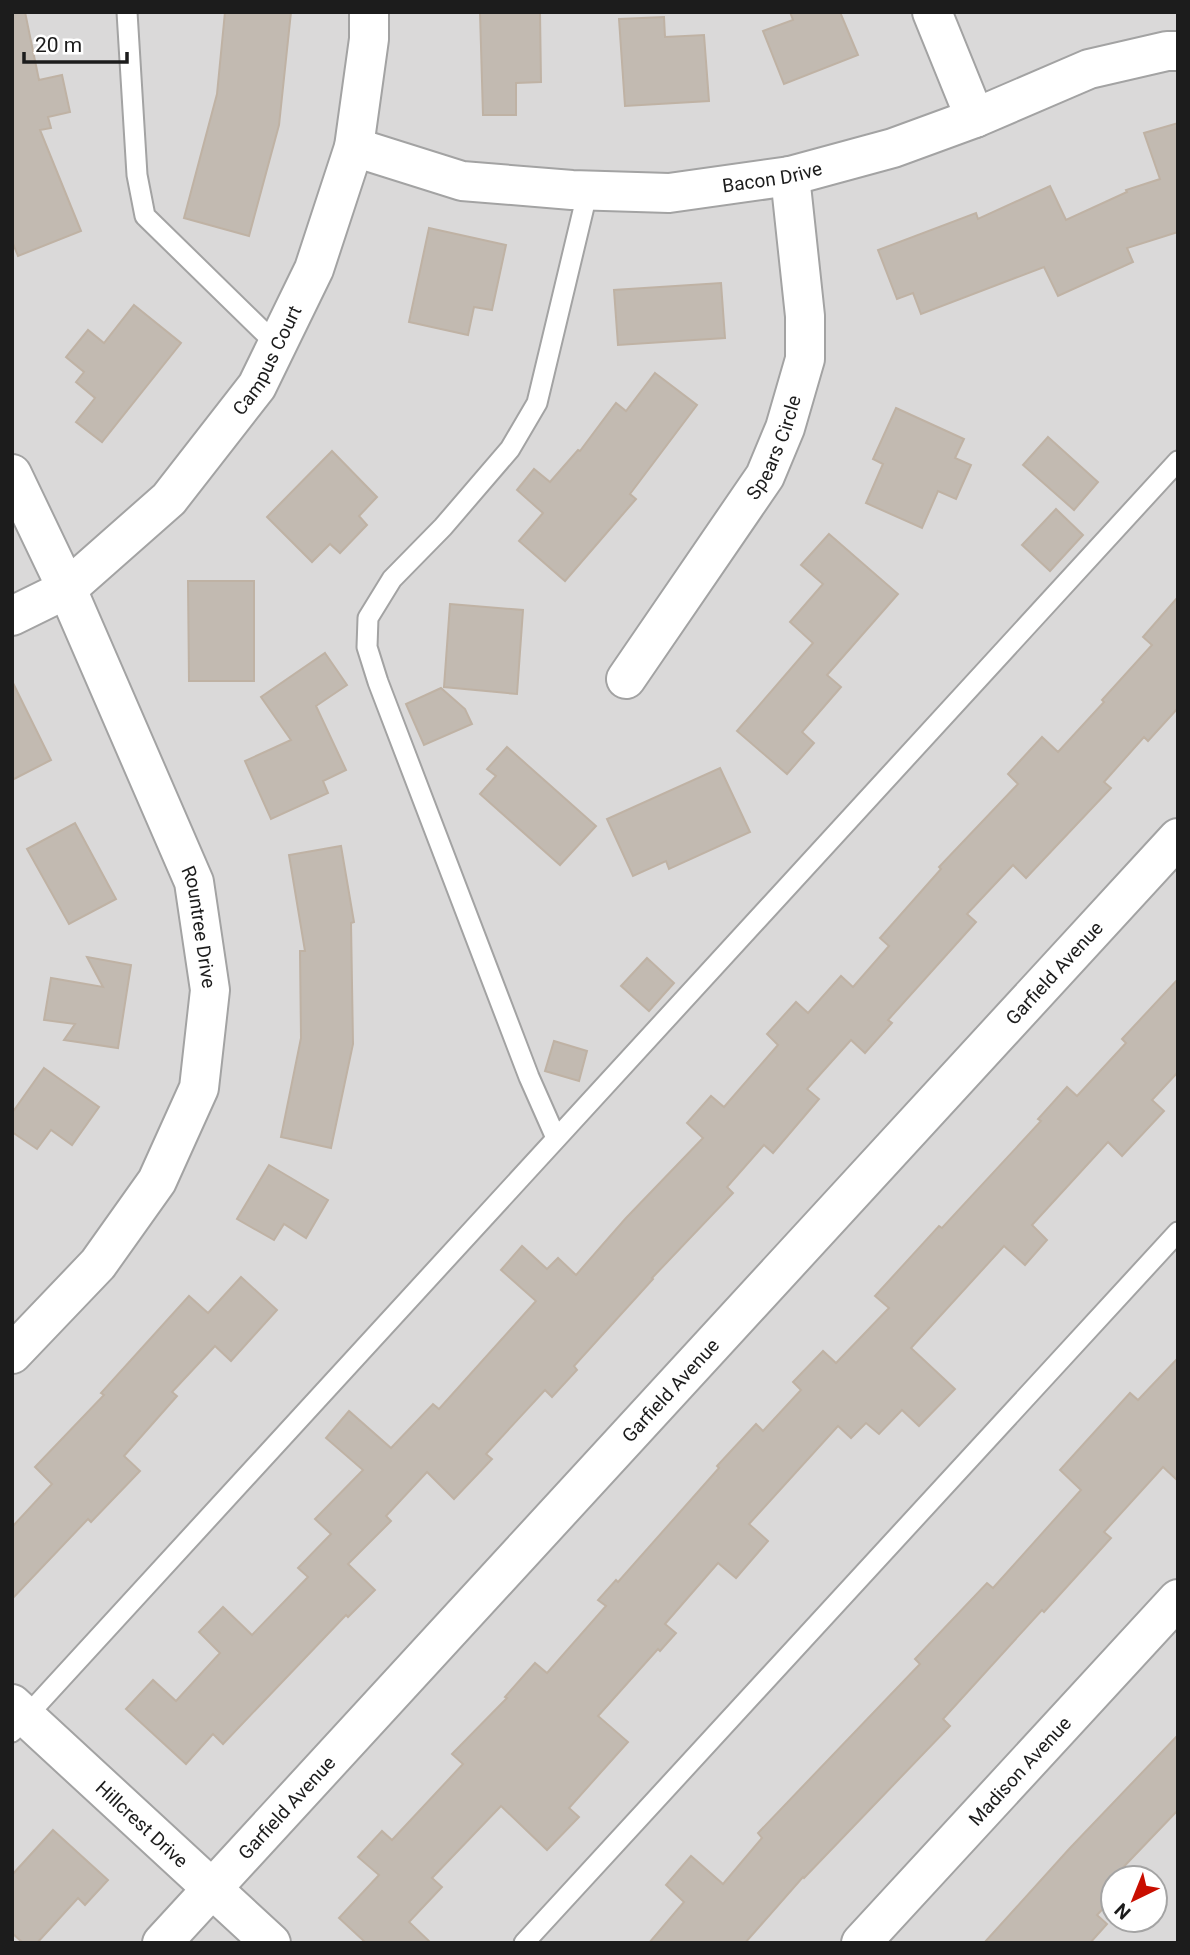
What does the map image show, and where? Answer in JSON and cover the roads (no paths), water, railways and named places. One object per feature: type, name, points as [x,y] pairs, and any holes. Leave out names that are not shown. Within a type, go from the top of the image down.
[{"type":"street","name":"Campus Court","points":[[12,616],[67,589],[169,499],[257,386],[314,269],[354,147],[369,39],[369,12]]},
{"type":"street","points":[[932,12],[975,118]]},
{"type":"street","name":"Bacon Drive","points":[[354,147],[462,181],[588,191],[669,193],[790,176],[893,148],[975,118],[1089,69],[1167,51],[1178,51]]},
{"type":"street","name":"Spears Circle","points":[[626,679],[765,475],[785,428],[805,359],[805,316],[790,176]]},
{"type":"street","name":"Rountree Drive","points":[[12,474],[67,589],[194,882],[210,990],[199,1088],[157,1181],[98,1264],[12,1354]]},
{"type":"street","name":"Garfield Avenue","points":[[162,1943],[1178,838]]},
{"type":"street","name":"Madison Avenue","points":[[861,1943],[1178,1599]]},
{"type":"street","name":"Hillcrest Drive","points":[[17,1717],[271,1943]]},
{"type":"lane","points":[[127,12],[136,175],[145,216],[277,345]]},
{"type":"lane","points":[[556,1138],[528,1077],[366,647],[368,618],[392,579],[443,527],[509,449],[537,403],[588,191]]},
{"type":"lane","points":[[17,1717],[556,1138],[1178,461]]},
{"type":"lane","points":[[524,1943],[1178,1232]]}]
